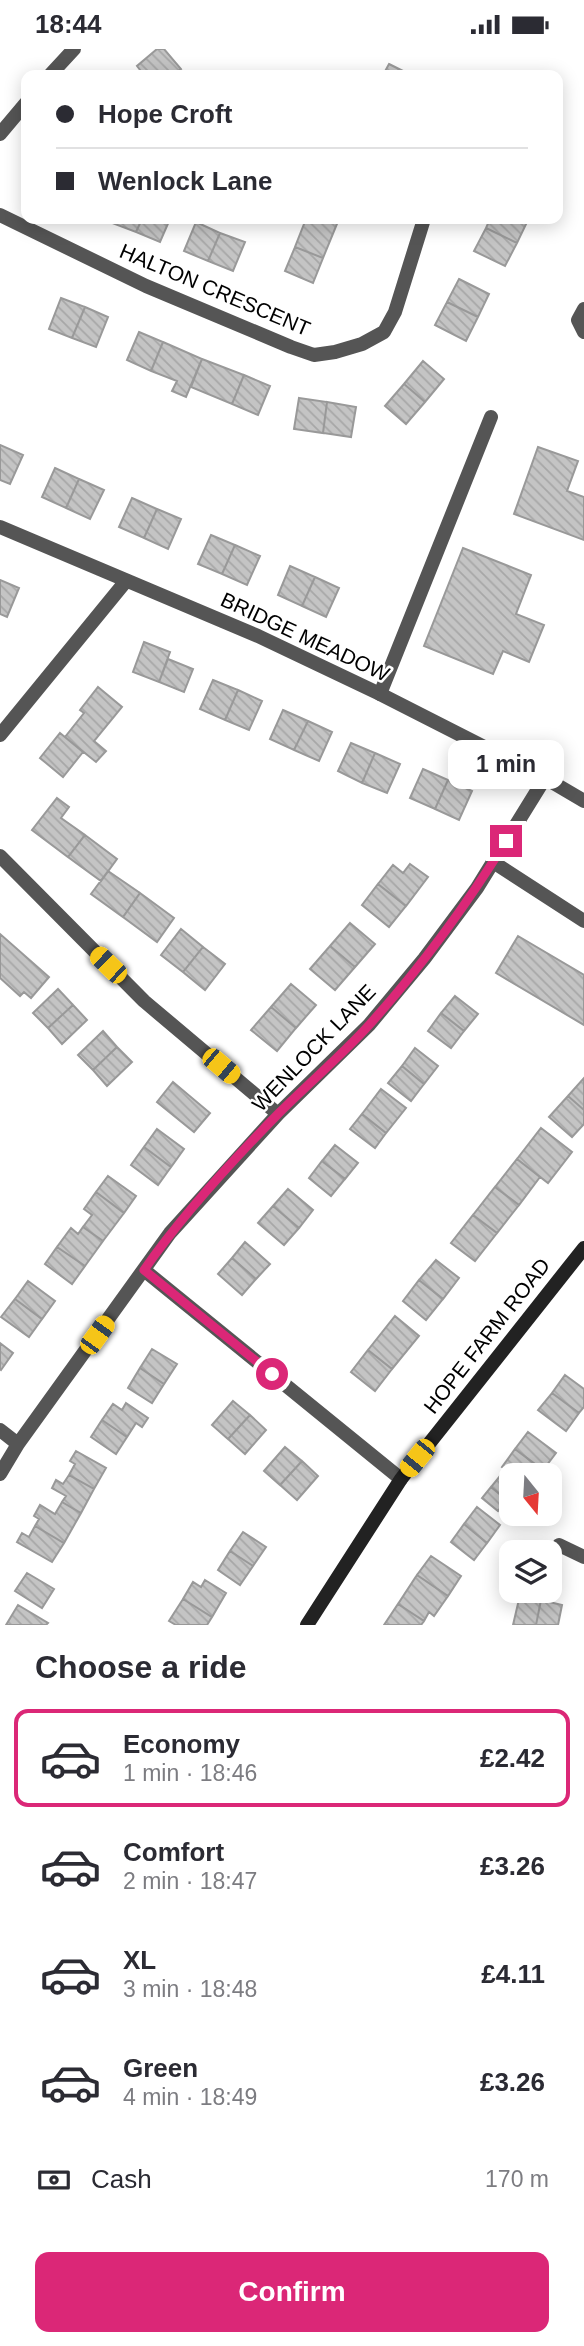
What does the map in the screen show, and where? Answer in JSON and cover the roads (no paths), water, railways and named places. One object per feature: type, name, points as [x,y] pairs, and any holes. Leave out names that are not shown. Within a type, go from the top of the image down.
[{"type":"street","points":[[55,70],[74,49]]},
{"type":"street","points":[[0,134],[21,109]]},
{"type":"street","name":"HALTON CRESCENT","points":[[0,215],[146,286],[314,355],[362,344],[384,332],[395,312],[422,224]]},
{"type":"street","points":[[584,309],[578,320],[584,332]]},
{"type":"street","points":[[380,694],[491,417]]},
{"type":"street","name":"BRIDGE MEADOW","points":[[0,527],[258,636],[380,694],[545,778],[584,801]]},
{"type":"street","points":[[0,734],[126,581]]},
{"type":"street","name":"WENLOCK LANE","points":[[0,1474],[18,1444],[170,1233],[278,1114],[369,1025],[425,959],[493,862],[545,778]]},
{"type":"street","points":[[0,856],[144,1001],[278,1114]]},
{"type":"street","points":[[493,862],[584,921]]},
{"type":"street","name":"HOPE FARM ROAD","points":[[307,1625],[401,1479],[584,1248]]},
{"type":"street","points":[[144,1270],[401,1479]]},
{"type":"street","points":[[0,1430],[18,1444]]},
{"type":"street","points":[[562,1546],[584,1556]]}]
